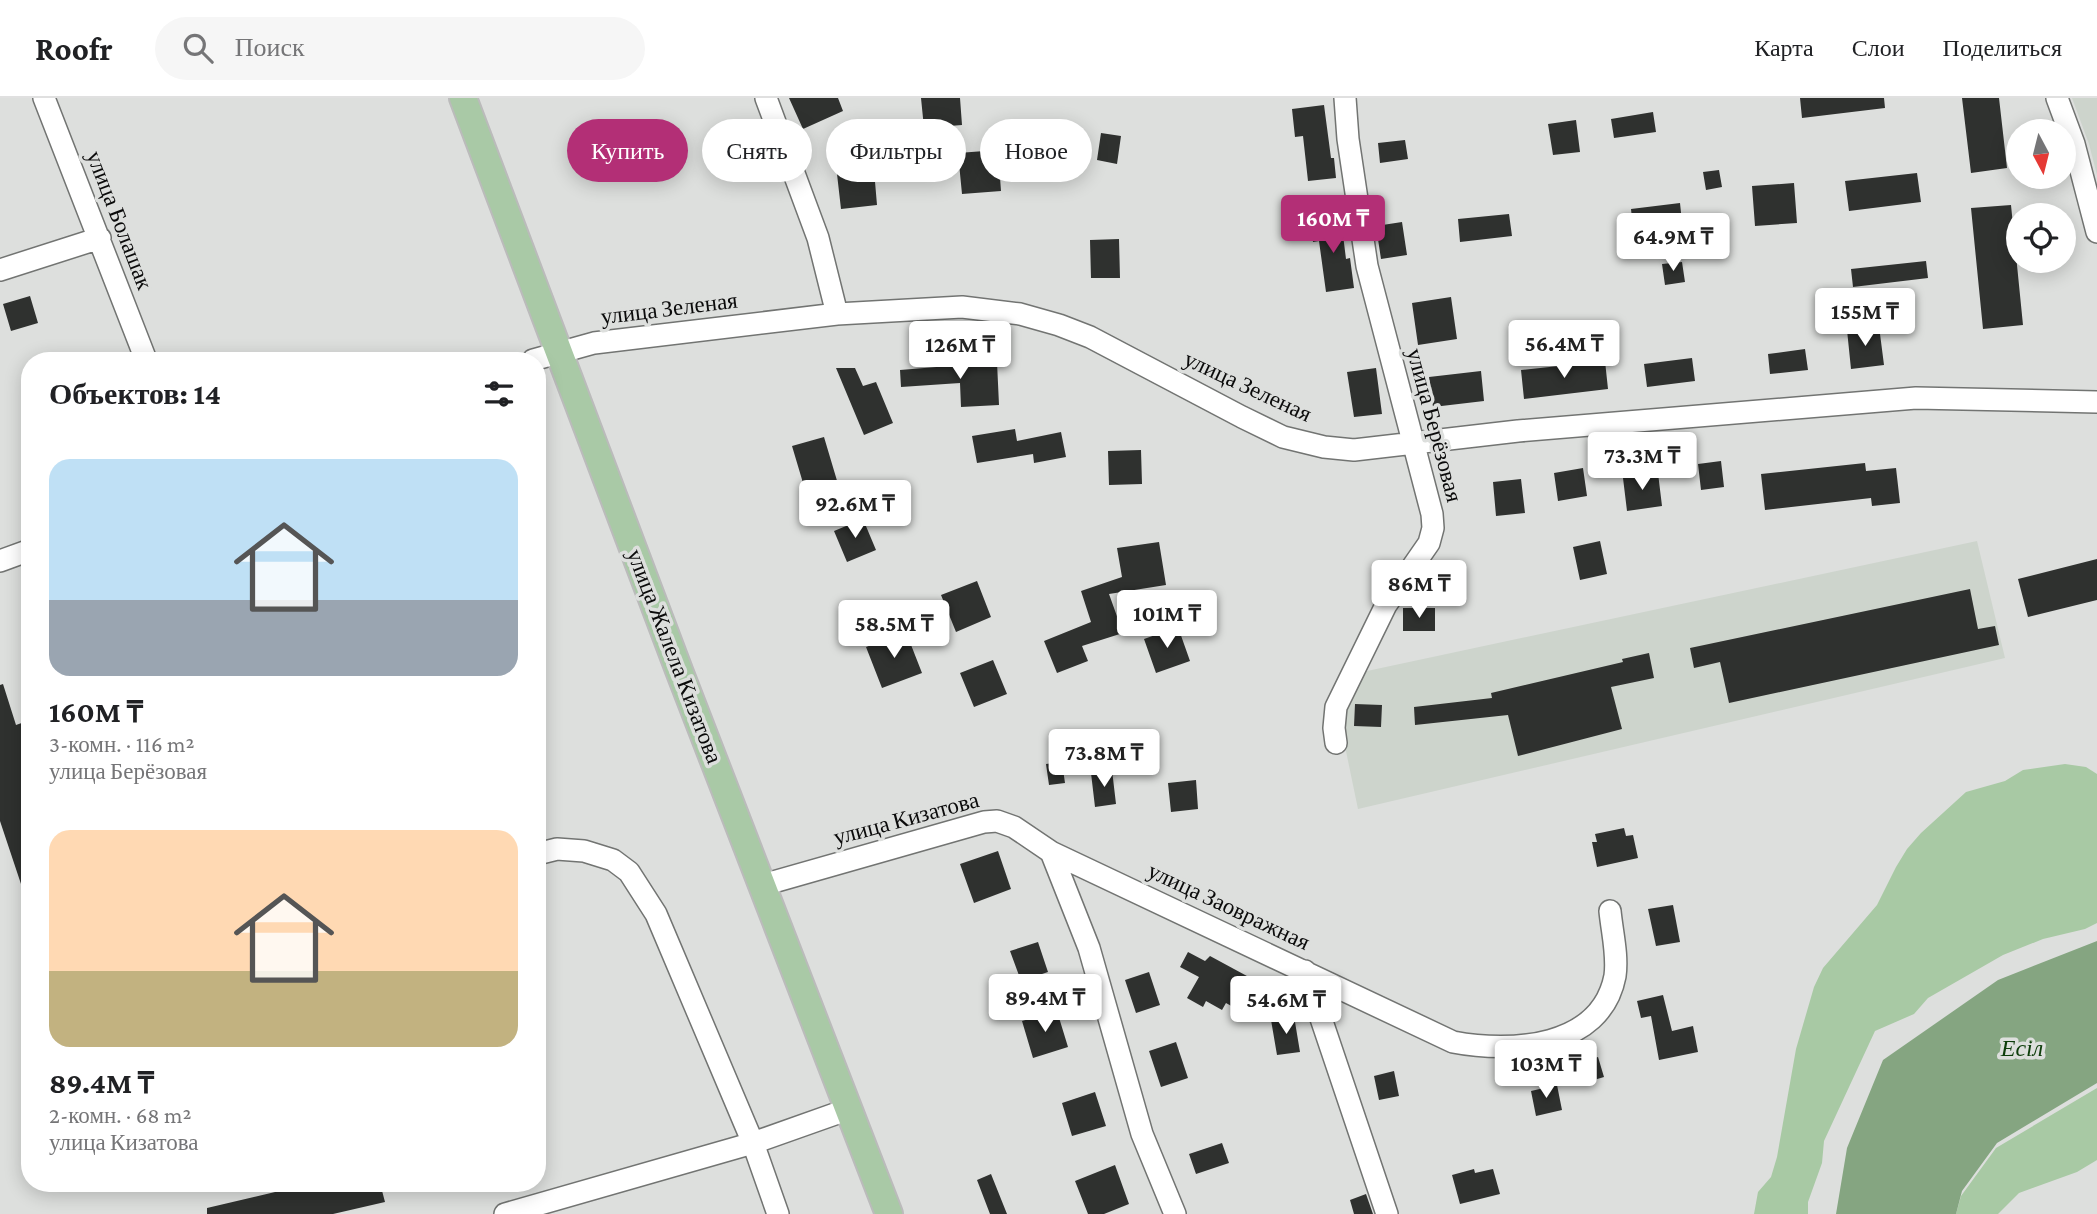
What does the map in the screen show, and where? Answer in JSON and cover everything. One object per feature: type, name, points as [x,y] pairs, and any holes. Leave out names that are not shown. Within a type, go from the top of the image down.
[{"type":"main road","name":"улица Жалела Кизатова","points":[[463,98],[889,1214]]},
{"type":"street","name":"улица Болашак","points":[[44,98],[143,352]]},
{"type":"street","points":[[766,98],[818,239],[837,314]]},
{"type":"street","name":"улица Берёзовая","points":[[1336,743],[1336,707],[1386,605],[1429,543],[1433,528],[1433,514],[1367,266],[1348,139],[1345,98]]},
{"type":"street","points":[[2057,98],[2074,144],[2097,232]]},
{"type":"street","points":[[0,270],[100,239]]},
{"type":"street","name":"улица Зеленая","points":[[546,356],[594,343],[837,314],[961,307],[1020,314],[1090,337],[1283,437],[1324,447],[1354,450],[1518,431],[1916,398],[2097,402]]},
{"type":"street","points":[[0,561],[21,553]]},
{"type":"street","name":"улица Кизатова","points":[[763,886],[984,822],[997,821],[1014,827],[1051,852]]},
{"type":"street","points":[[546,852],[557,849],[584,850],[613,860],[629,872],[656,914],[753,1143],[778,1214]]},
{"type":"street","points":[[1051,852],[1089,948],[1142,1134],[1175,1214]]},
{"type":"street","name":"улица Заовражная","points":[[1051,852],[1452,1042],[1502,1048],[1533,1045],[1558,1038],[1580,1028],[1597,1013],[1615,976],[1610,911]]},
{"type":"street","points":[[1305,971],[1387,1214]]},
{"type":"street","points":[[505,1214],[753,1143],[849,1109]]},
{"type":"shaded area","points":[[2072,98],[2097,98],[2097,175],[2089,144]]},
{"type":"shaded area","points":[[1977,541],[2005,658],[1358,809],[1341,727],[1343,706],[1367,671]]},
{"type":"shaded area","points":[[2065,764],[2086,767],[2097,774],[2097,923],[2085,929],[2043,939],[2003,955],[1928,998],[1914,1014],[1875,1031],[1824,1141],[1822,1163],[1808,1202],[1808,1214],[1754,1214],[1758,1192],[1771,1177],[1777,1157],[1796,1049],[1814,987],[1823,968],[1877,905],[1907,849],[1966,792],[2005,781],[2023,770]]},
{"type":"shaded area","points":[[2097,1088],[2097,1160],[2077,1172],[2019,1193],[1998,1214],[1956,1214],[1961,1196],[1996,1148]]},
{"type":"water","name":"Есіл","points":[[2097,941],[2097,1083],[1997,1143],[1962,1191],[1956,1214],[1836,1214],[1847,1148],[1883,1060],[1998,980]]},
{"type":"building","points":[[789,98],[838,98],[843,111],[812,125],[812,119],[798,119]]},
{"type":"building","points":[[921,98],[960,98],[962,119],[923,119]]},
{"type":"building","points":[[1800,98],[1884,98],[1885,108],[1802,118]]},
{"type":"building","points":[[1962,98],[1999,98],[2006,168],[1971,173]]},
{"type":"building","points":[[1324,105],[1336,178],[1308,181],[1303,136],[1295,137],[1292,109]]},
{"type":"building","points":[[1653,112],[1656,132],[1614,138],[1611,119]]},
{"type":"building","points":[[1576,120],[1580,152],[1553,155],[1548,124]]},
{"type":"building","points":[[1101,133],[1121,136],[1117,164],[1097,160]]},
{"type":"building","points":[[1405,140],[1408,159],[1380,163],[1378,143]]},
{"type":"building","points":[[980,151],[980,182],[1000,182],[1001,191],[962,194],[961,182],[966,182],[966,152]]},
{"type":"building","points":[[1719,170],[1722,187],[1706,190],[1703,172]]},
{"type":"building","points":[[1917,173],[1921,202],[1849,211],[1845,181]]},
{"type":"building","points":[[838,182],[875,182],[877,205],[841,209]]},
{"type":"building","points":[[1794,183],[1797,223],[1755,226],[1752,186]]},
{"type":"building","points":[[1680,203],[1682,222],[1633,228],[1631,209]]},
{"type":"building","points":[[2006,205],[2006,273],[2018,273],[2023,325],[1983,329],[1971,208]]},
{"type":"building","points":[[1509,214],[1512,236],[1460,242],[1458,219]]},
{"type":"building","points":[[1341,219],[1346,259],[1350,258],[1354,288],[1326,292],[1319,241],[1313,242],[1311,223]]},
{"type":"building","points":[[1402,222],[1407,255],[1381,259],[1376,226]]},
{"type":"building","points":[[1119,239],[1120,278],[1091,278],[1090,240]]},
{"type":"building","points":[[1926,261],[1928,278],[1853,287],[1851,269]]},
{"type":"building","points":[[1682,262],[1685,282],[1665,285],[1662,264]]},
{"type":"building","points":[[30,296],[38,323],[11,331],[3,304]]},
{"type":"building","points":[[1451,297],[1457,339],[1418,345],[1412,303]]},
{"type":"building","points":[[1879,326],[1884,365],[1851,369],[1847,330]]},
{"type":"building","points":[[1805,349],[1808,370],[1770,374],[1768,354]]},
{"type":"building","points":[[1692,358],[1695,381],[1647,387],[1644,364]]},
{"type":"building","points":[[1605,361],[1608,389],[1524,399],[1521,370]]},
{"type":"building","points":[[997,362],[999,405],[961,407],[960,383],[901,387],[900,370]]},
{"type":"building","points":[[836,368],[855,368],[863,386],[876,382],[893,423],[864,435]]},
{"type":"building","points":[[1376,368],[1382,414],[1354,417],[1347,372]]},
{"type":"building","points":[[1481,371],[1484,401],[1433,407],[1429,377]]},
{"type":"building","points":[[1015,429],[1017,441],[1061,432],[1066,457],[1034,463],[1033,454],[977,463],[972,436]]},
{"type":"building","points":[[824,437],[838,484],[806,493],[792,446]]},
{"type":"building","points":[[1141,450],[1142,484],[1109,485],[1108,451]]},
{"type":"building","points":[[1721,461],[1724,487],[1701,490],[1698,464]]},
{"type":"building","points":[[1865,463],[1866,471],[1896,468],[1900,503],[1872,506],[1871,498],[1765,510],[1761,474]]},
{"type":"building","points":[[1583,468],[1587,496],[1558,501],[1554,473]]},
{"type":"building","points":[[1658,473],[1662,506],[1627,511],[1623,478]]},
{"type":"building","points":[[1521,479],[1525,513],[1496,516],[1493,482]]},
{"type":"building","points":[[863,519],[876,550],[847,562],[834,531]]},
{"type":"building","points":[[1600,541],[1607,574],[1580,580],[1573,547]]},
{"type":"building","points":[[1159,542],[1166,585],[1109,594],[1123,633],[1082,646],[1088,661],[1057,673],[1044,641],[1091,622],[1081,591],[1122,577],[1117,548]]},
{"type":"building","points":[[2097,559],[2097,600],[2028,617],[2018,579]]},
{"type":"building","points":[[977,581],[991,617],[956,632],[941,595]]},
{"type":"building","points":[[1970,589],[1978,629],[1995,626],[1999,645],[1729,703],[1720,662],[1694,668],[1690,648]]},
{"type":"building","points":[[1403,608],[1435,608],[1435,631],[1403,631]]},
{"type":"building","points":[[1178,627],[1190,661],[1156,673],[1144,639]]},
{"type":"building","points":[[906,632],[922,673],[882,688],[866,647]]},
{"type":"building","points":[[1649,653],[1654,678],[1611,687],[1622,729],[1518,756],[1508,715],[1415,725],[1414,707],[1492,698],[1491,693],[1623,662],[1622,659]]},
{"type":"building","points":[[993,660],[1007,694],[974,707],[960,673]]},
{"type":"building","points":[[3,684],[16,725],[21,723],[21,884],[0,821],[0,685]]},
{"type":"building","points":[[1355,704],[1382,705],[1381,727],[1354,726]]},
{"type":"building","points":[[1062,762],[1065,783],[1049,785],[1046,764]]},
{"type":"building","points":[[1112,770],[1116,804],[1095,807],[1091,773]]},
{"type":"building","points":[[1196,780],[1198,809],[1171,812],[1168,783]]},
{"type":"building","points":[[1624,828],[1626,836],[1633,835],[1638,858],[1597,867],[1592,842],[1597,842],[1595,834]]},
{"type":"building","points":[[998,851],[1011,889],[974,903],[960,864]]},
{"type":"building","points":[[1673,905],[1680,942],[1656,946],[1648,909]]},
{"type":"building","points":[[1038,942],[1048,972],[1021,981],[1010,951]]},
{"type":"building","points":[[1188,952],[1205,961],[1210,956],[1258,982],[1242,1012],[1226,1003],[1222,1010],[1206,1001],[1203,1007],[1187,998],[1199,977],[1180,967]]},
{"type":"building","points":[[1149,972],[1160,1005],[1136,1013],[1125,980]]},
{"type":"building","points":[[1663,995],[1672,1031],[1693,1026],[1698,1052],[1659,1060],[1651,1016],[1641,1018],[1637,1001]]},
{"type":"building","points":[[1057,1011],[1068,1047],[1033,1058],[1022,1021]]},
{"type":"building","points":[[1294,1016],[1300,1052],[1277,1055],[1271,1020]]},
{"type":"building","points":[[1176,1042],[1188,1078],[1161,1087],[1149,1051]]},
{"type":"building","points":[[1598,1057],[1604,1077],[1577,1085],[1571,1065]]},
{"type":"building","points":[[1394,1071],[1399,1096],[1379,1100],[1374,1076]]},
{"type":"building","points":[[1557,1085],[1562,1110],[1536,1116],[1531,1091]]},
{"type":"building","points":[[1095,1092],[1106,1126],[1072,1136],[1062,1103]]},
{"type":"building","points":[[1222,1143],[1229,1163],[1196,1174],[1189,1154]]},
{"type":"building","points":[[1115,1165],[1129,1204],[1104,1214],[1088,1214],[1075,1181]]},
{"type":"building","points":[[1474,1169],[1475,1173],[1493,1169],[1500,1194],[1460,1204],[1452,1175]]},
{"type":"building","points":[[991,1174],[1007,1214],[990,1214],[977,1180]]},
{"type":"building","points":[[275,1192],[382,1192],[385,1202],[333,1214],[207,1214],[207,1208]]},
{"type":"building","points":[[1366,1194],[1373,1214],[1354,1214],[1350,1200]]}]
